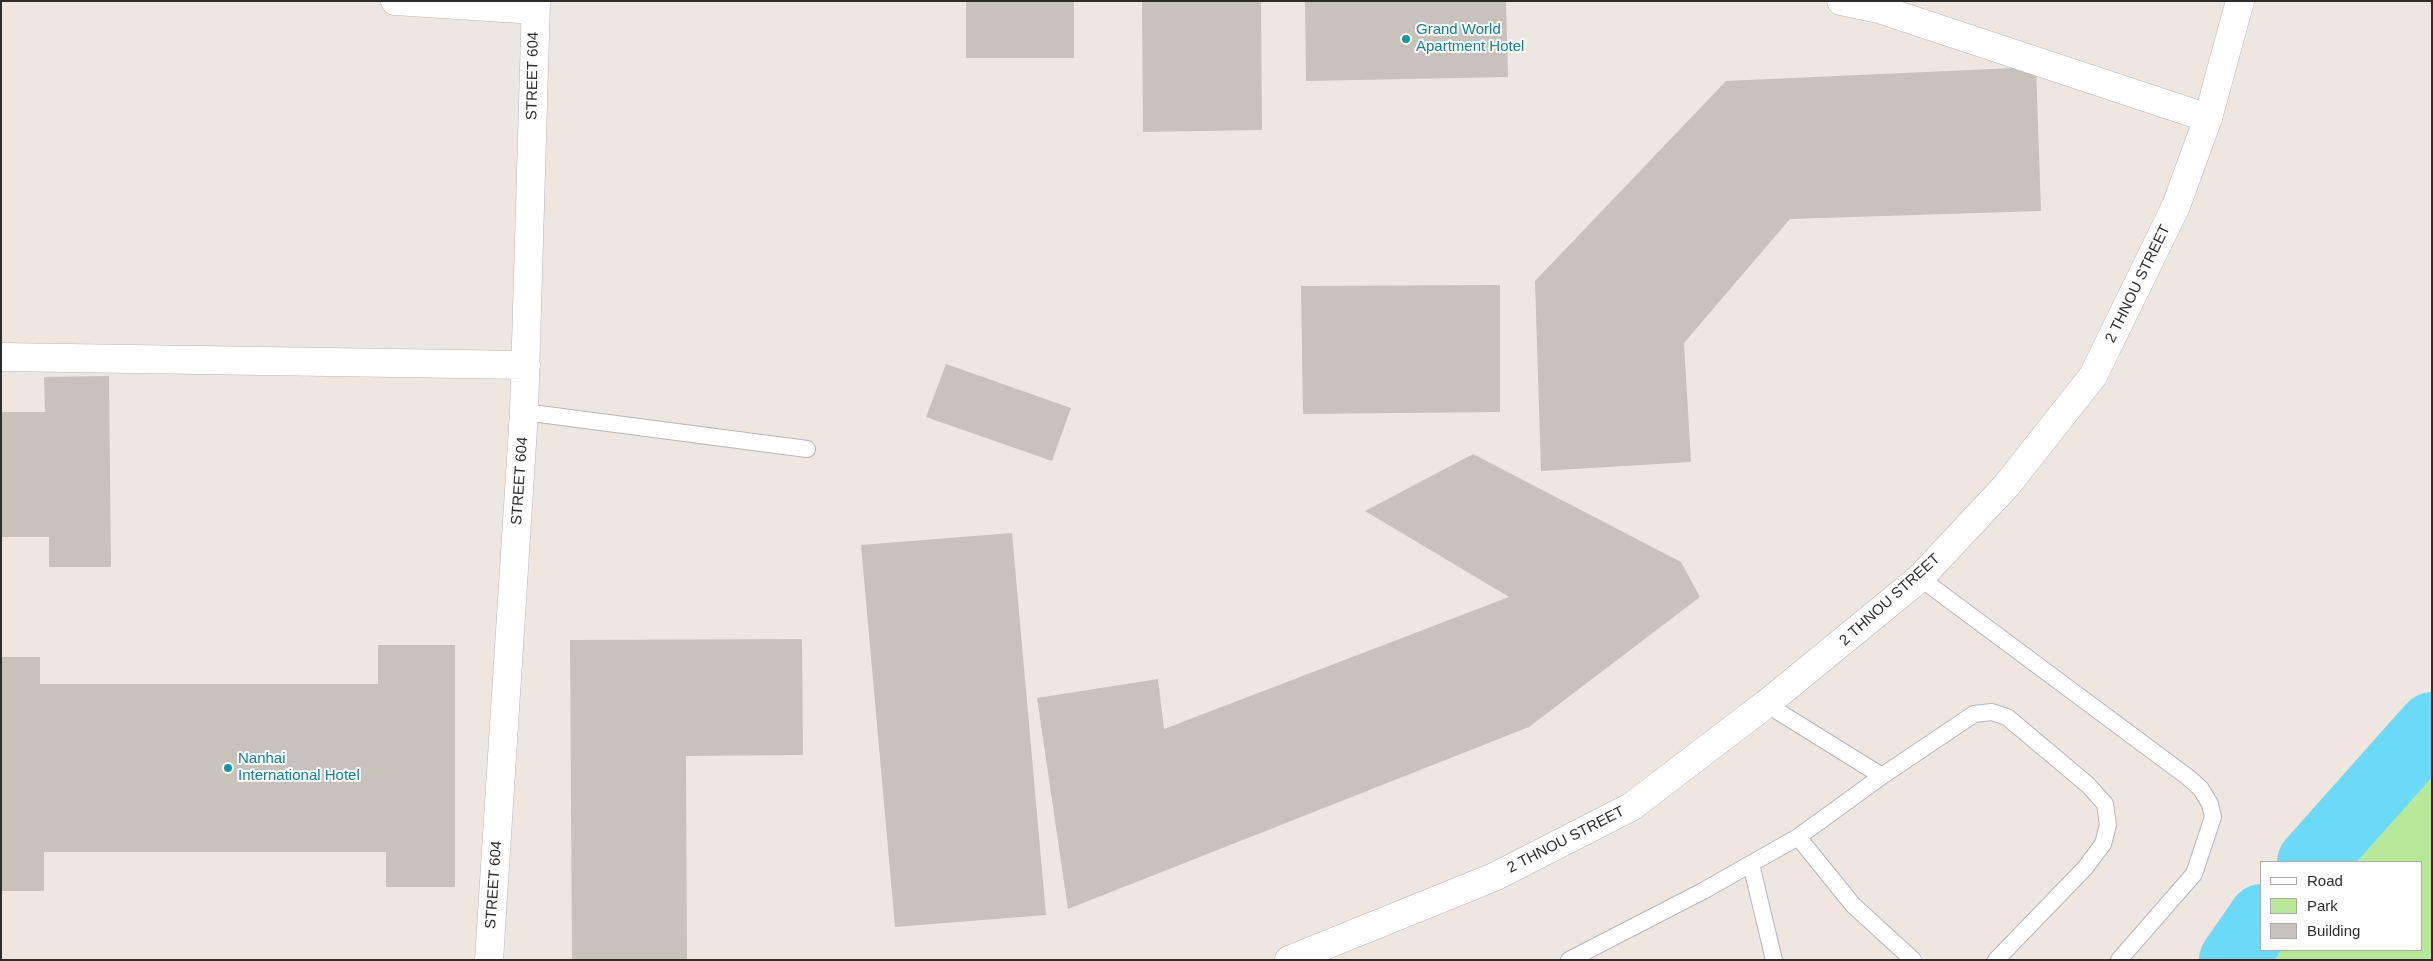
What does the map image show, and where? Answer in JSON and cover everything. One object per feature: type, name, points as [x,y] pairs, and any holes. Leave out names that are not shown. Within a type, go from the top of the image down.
[{"type":"street","points":[[395,1],[536,6]]},
{"type":"street","points":[[1841,1],[1880,9],[2208,118]]},
{"type":"street","name":"2 THNOU STREET","points":[[1289,960],[1494,877],[1631,807],[1766,704],[1920,578],[2007,485],[2093,376],[2176,206],[2208,118],[2240,1]]},
{"type":"street","name":"STREET 604","points":[[489,960],[524,412],[536,6]]},
{"type":"street","points":[[1,357],[526,365]]},
{"type":"lane","points":[[524,412],[807,449]]},
{"type":"lane","points":[[1920,578],[2189,778],[2202,789],[2210,804],[2213,817],[2194,874],[2118,960]]},
{"type":"lane","points":[[1766,704],[1882,776]]},
{"type":"lane","points":[[1569,960],[1751,864],[1798,837],[1882,776],[1974,714],[1992,712],[2007,717],[2088,785],[2105,804],[2108,825],[2102,844],[2085,868],[1996,960]]},
{"type":"lane","points":[[1798,837],[1853,905],[1913,960]]},
{"type":"lane","points":[[1751,864],[1774,960]]},
{"type":"green space","points":[[2432,726],[2432,960],[2233,960],[2260,921],[2260,951],[2423,951],[2423,861],[2312,861]]},
{"type":"building","points":[[966,1],[1074,1],[1074,58],[966,58]]},
{"type":"building","points":[[1142,1],[1261,1],[1262,130],[1143,132]]},
{"type":"building","name":"Grand World Apartment Hotel","points":[[1305,1],[1506,1],[1508,77],[1306,81]]},
{"type":"building","points":[[2036,67],[2041,211],[1790,219],[1684,343],[1691,462],[1541,471],[1535,281],[1726,81]]},
{"type":"building","points":[[1500,285],[1500,412],[1303,414],[1301,286]]},
{"type":"building","points":[[946,364],[1071,408],[1052,461],[926,417]]},
{"type":"building","points":[[109,376],[111,567],[49,567],[49,537],[1,537],[1,412],[45,412],[44,377]]},
{"type":"building","points":[[1473,454],[1681,562],[1700,597],[1529,727],[1068,909],[1037,698],[1158,679],[1164,729],[1509,597],[1365,511]]},
{"type":"building","points":[[1012,533],[1046,915],[895,927],[861,545]]},
{"type":"building","points":[[802,639],[803,755],[686,756],[687,960],[572,960],[570,640]]},
{"type":"building","name":"Nanhai International Hotel","points":[[378,645],[455,645],[455,887],[386,887],[386,852],[44,852],[44,891],[1,891],[1,657],[40,657],[40,684],[378,684]]},
{"type":"waterway","points":[[2312,861],[2432,726]]},
{"type":"waterway","points":[[2233,960],[2260,921]]},
{"type":"place","name":"Grand World Apartment Hotel","points":[[1406,39]]},
{"type":"place","name":"Nanhai International Hotel","points":[[228,768]]}]
